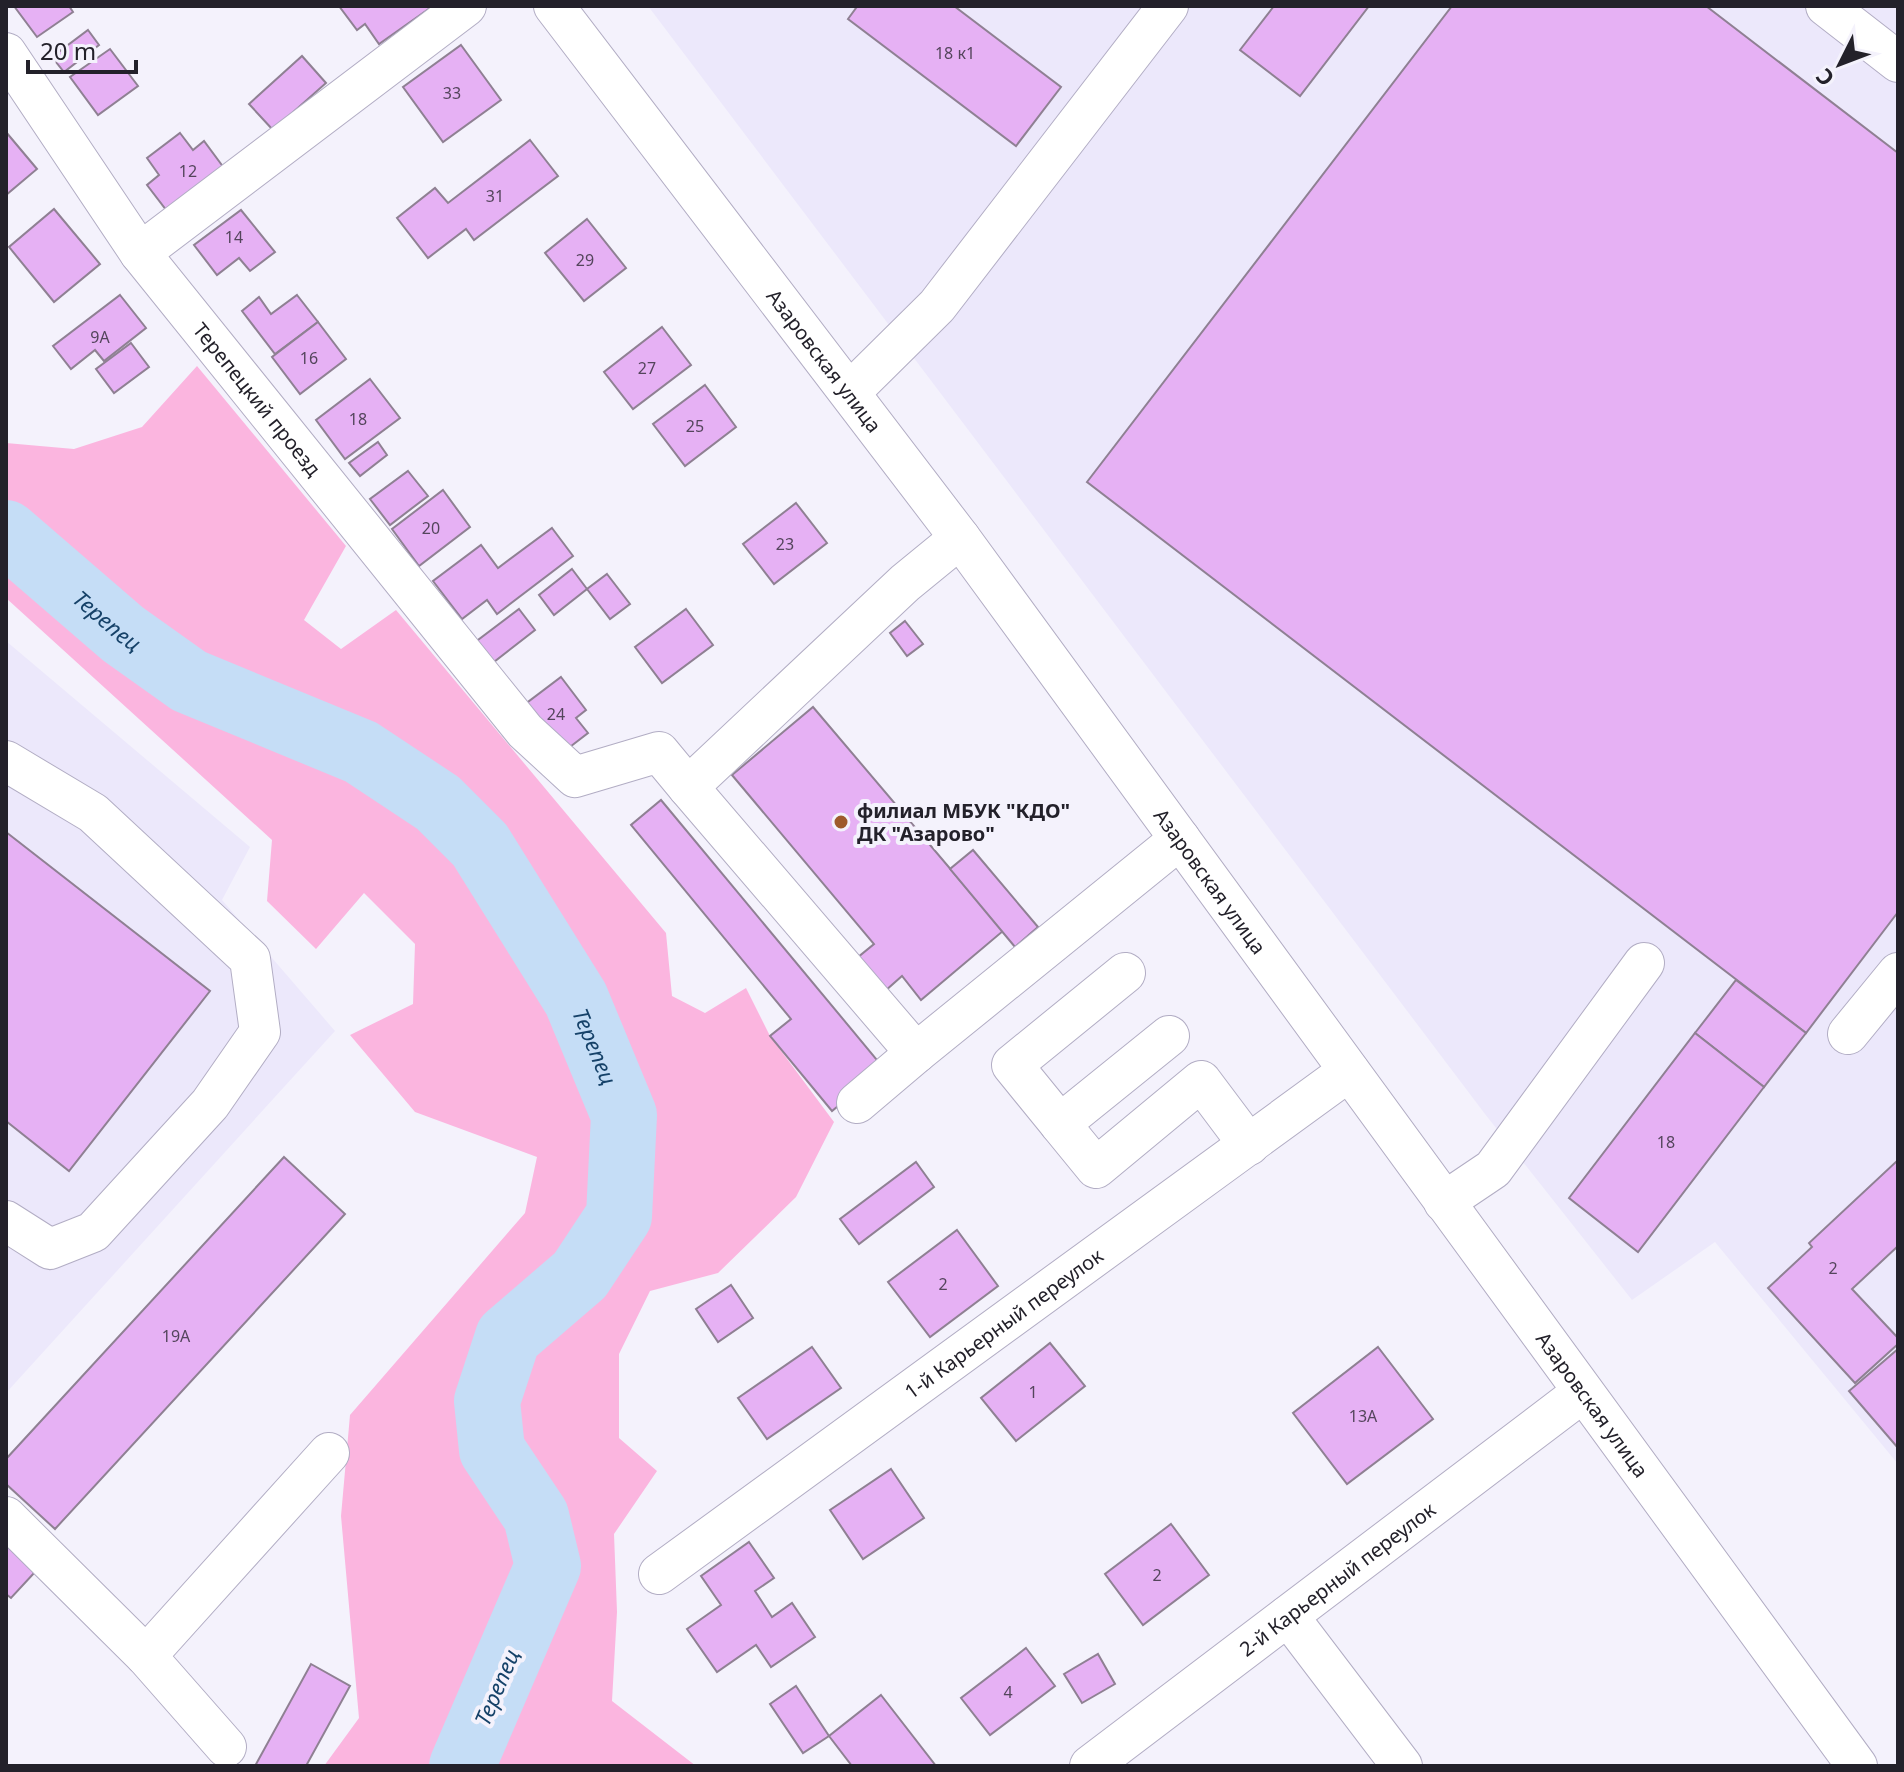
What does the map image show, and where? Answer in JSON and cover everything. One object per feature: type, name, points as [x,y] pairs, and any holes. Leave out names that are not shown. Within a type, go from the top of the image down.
[{"type":"street","points":[[140,253],[466,6]]},
{"type":"street","name":"Азаровская улица","points":[[554,6],[960,538],[1857,1766]]},
{"type":"street","points":[[850,392],[937,306],[1168,6]]},
{"type":"street","points":[[1826,6],[1898,62]]},
{"type":"street","name":"Терепецкий проезд","points":[[6,53],[140,253],[525,731],[575,777],[659,752],[688,787]]},
{"type":"street","points":[[916,1053],[688,787],[905,583],[960,538]]},
{"type":"street","points":[[6,761],[93,813],[250,959],[260,1032],[210,1104],[93,1232],[50,1249],[6,1221]]},
{"type":"street","points":[[857,1103],[1180,839]]},
{"type":"street","points":[[1444,1202],[1493,1169],[1644,963]]},
{"type":"street","points":[[1125,973],[1012,1065],[1096,1168],[1201,1081],[1249,1145]]},
{"type":"street","points":[[1848,1034],[1898,973]]},
{"type":"street","points":[[1060,1124],[1169,1036]]},
{"type":"street","name":"1-й Карьерный переулок","points":[[659,1574],[1349,1071]]},
{"type":"street","name":"2-й Карьерный переулок","points":[[1090,1766],[1583,1392]]},
{"type":"street","points":[[146,1656],[329,1453]]},
{"type":"street","points":[[6,1517],[146,1656],[226,1747]]},
{"type":"street","points":[[1288,1616],[1402,1766]]},
{"type":"shaded area","points":[[648,6],[1898,6],[1898,1464],[1715,1242],[1632,1300],[1485,1114]]},
{"type":"shaded area","points":[[197,366],[346,546],[304,620],[341,649],[396,610],[666,933],[672,996],[705,1013],[746,988],[770,1036],[834,1122],[796,1197],[718,1273],[650,1291],[619,1354],[619,1438],[657,1471],[614,1534],[617,1612],[612,1701],[696,1766],[324,1766],[359,1718],[341,1516],[350,1415],[525,1213],[537,1157],[415,1112],[350,1035],[413,1004],[415,944],[364,893],[316,949],[267,901],[272,840],[6,598],[6,443],[74,449],[142,427]]},
{"type":"shaded area","points":[[6,641],[250,847],[222,900],[335,1031],[6,1393]]},
{"type":"building","points":[[14,6],[69,6],[73,12],[37,37]]},
{"type":"building","points":[[339,6],[430,8],[379,44],[365,24],[357,30]]},
{"type":"building","points":[[853,6],[954,6],[1061,87],[1016,146],[848,19],[856,8]]},
{"type":"building","points":[[1274,6],[1369,6],[1300,96],[1240,50]]},
{"type":"building","points":[[1452,6],[1706,6],[1898,153],[1898,912],[1806,1033],[1087,482]]},
{"type":"building","points":[[88,30],[99,45],[64,72],[52,57]]},
{"type":"building","points":[[461,45],[501,100],[443,142],[403,87]]},
{"type":"building","points":[[110,49],[138,86],[98,115],[70,77]]},
{"type":"building","points":[[302,56],[326,83],[273,130],[249,104]]},
{"type":"building","points":[[6,132],[37,169],[6,195]]},
{"type":"building","points":[[180,133],[193,150],[204,141],[224,168],[167,211],[147,185],[159,175],[147,158]]},
{"type":"building","points":[[530,140],[558,176],[474,240],[466,229],[428,258],[397,218],[435,188],[448,203]]},
{"type":"building","points":[[54,209],[100,264],[54,302],[9,247]]},
{"type":"building","points":[[241,210],[275,252],[250,271],[239,258],[217,275],[194,245]]},
{"type":"building","points":[[587,219],[626,268],[584,301],[545,253]]},
{"type":"building","points":[[120,295],[146,328],[104,361],[95,350],[71,369],[53,346]]},
{"type":"building","points":[[297,295],[318,322],[275,354],[242,311],[259,297],[271,314]]},
{"type":"building","points":[[318,322],[346,359],[300,394],[272,357]]},
{"type":"building","points":[[662,327],[691,365],[633,409],[604,372]]},
{"type":"building","points":[[131,343],[149,367],[114,393],[96,369]]},
{"type":"building","points":[[370,379],[400,418],[345,459],[316,420]]},
{"type":"building","points":[[705,385],[736,427],[685,466],[653,424]]},
{"type":"building","points":[[378,442],[387,455],[360,476],[349,463]]},
{"type":"building","points":[[408,471],[428,496],[390,525],[370,499]]},
{"type":"building","points":[[443,490],[470,527],[419,566],[392,529]]},
{"type":"building","points":[[796,503],[827,543],[774,584],[743,544]]},
{"type":"building","points":[[552,528],[573,556],[497,614],[487,600],[462,619],[433,581],[481,545],[498,568]]},
{"type":"building","points":[[572,569],[587,589],[554,615],[539,595]]},
{"type":"building","points":[[607,574],[630,604],[610,619],[587,589]]},
{"type":"building","points":[[519,609],[535,630],[490,665],[474,643]]},
{"type":"building","points":[[686,609],[713,645],[662,683],[635,647]]},
{"type":"building","points":[[905,621],[923,644],[907,656],[890,633]]},
{"type":"building","points":[[561,677],[586,710],[576,718],[588,733],[566,750],[524,705]]},
{"type":"building","name":"филиал МБУК \"КДО\" ДК \"Азарово\"","points":[[813,707],[1003,931],[921,1000],[902,976],[885,991],[857,958],[874,944],[732,775]]},
{"type":"building","points":[[661,800],[877,1060],[862,1086],[832,1111],[770,1036],[791,1019],[631,825]]},
{"type":"building","points":[[6,832],[210,991],[69,1171],[6,1121]]},
{"type":"building","points":[[973,850],[1038,927],[1015,947],[950,869]]},
{"type":"building","points":[[1736,980],[1806,1033],[1764,1087],[1695,1033]]},
{"type":"building","points":[[1695,1033],[1764,1087],[1638,1252],[1569,1198]]},
{"type":"building","points":[[284,1157],[345,1214],[55,1529],[6,1484],[6,1459]]},
{"type":"building","points":[[1898,1160],[1898,1246],[1852,1289],[1898,1338],[1898,1344],[1855,1383],[1768,1288],[1812,1247],[1809,1243]]},
{"type":"building","points":[[916,1162],[934,1187],[859,1244],[840,1219]]},
{"type":"building","points":[[957,1230],[998,1286],[930,1337],[888,1282]]},
{"type":"building","points":[[731,1285],[753,1318],[718,1342],[696,1309]]},
{"type":"building","points":[[1050,1343],[1085,1386],[1016,1441],[981,1398]]},
{"type":"building","points":[[812,1347],[841,1388],[767,1439],[738,1398]]},
{"type":"building","points":[[1378,1347],[1433,1419],[1347,1484],[1293,1413]]},
{"type":"building","points":[[1898,1349],[1898,1448],[1849,1391]]},
{"type":"building","points":[[891,1469],[924,1518],[863,1559],[830,1510]]},
{"type":"building","points":[[1171,1524],[1209,1575],[1143,1625],[1105,1574]]},
{"type":"building","points":[[749,1542],[774,1578],[755,1591],[772,1617],[792,1603],[815,1637],[771,1667],[756,1645],[717,1672],[687,1629],[721,1605],[701,1576]]},
{"type":"building","points":[[6,1544],[35,1572],[11,1598],[6,1594]]},
{"type":"building","points":[[1026,1648],[1055,1686],[990,1735],[961,1698]]},
{"type":"building","points":[[1098,1654],[1115,1684],[1082,1703],[1064,1674]]},
{"type":"building","points":[[311,1664],[350,1686],[306,1766],[255,1766]]},
{"type":"building","points":[[796,1686],[829,1736],[803,1753],[770,1704]]},
{"type":"building","points":[[881,1695],[936,1766],[852,1766],[829,1736]]},
{"type":"waterway","name":"Терепец","points":[[6,533],[123,634],[189,681],[361,752],[438,803],[480,845],[576,999],[624,1115],[619,1216],[580,1275],[508,1337],[487,1401],[492,1450],[536,1516],[548,1566],[462,1766]]},
{"type":"place","name":"филиал МБУК \"КДО\" ДК \"Азарово\"","points":[[841,822]]}]
